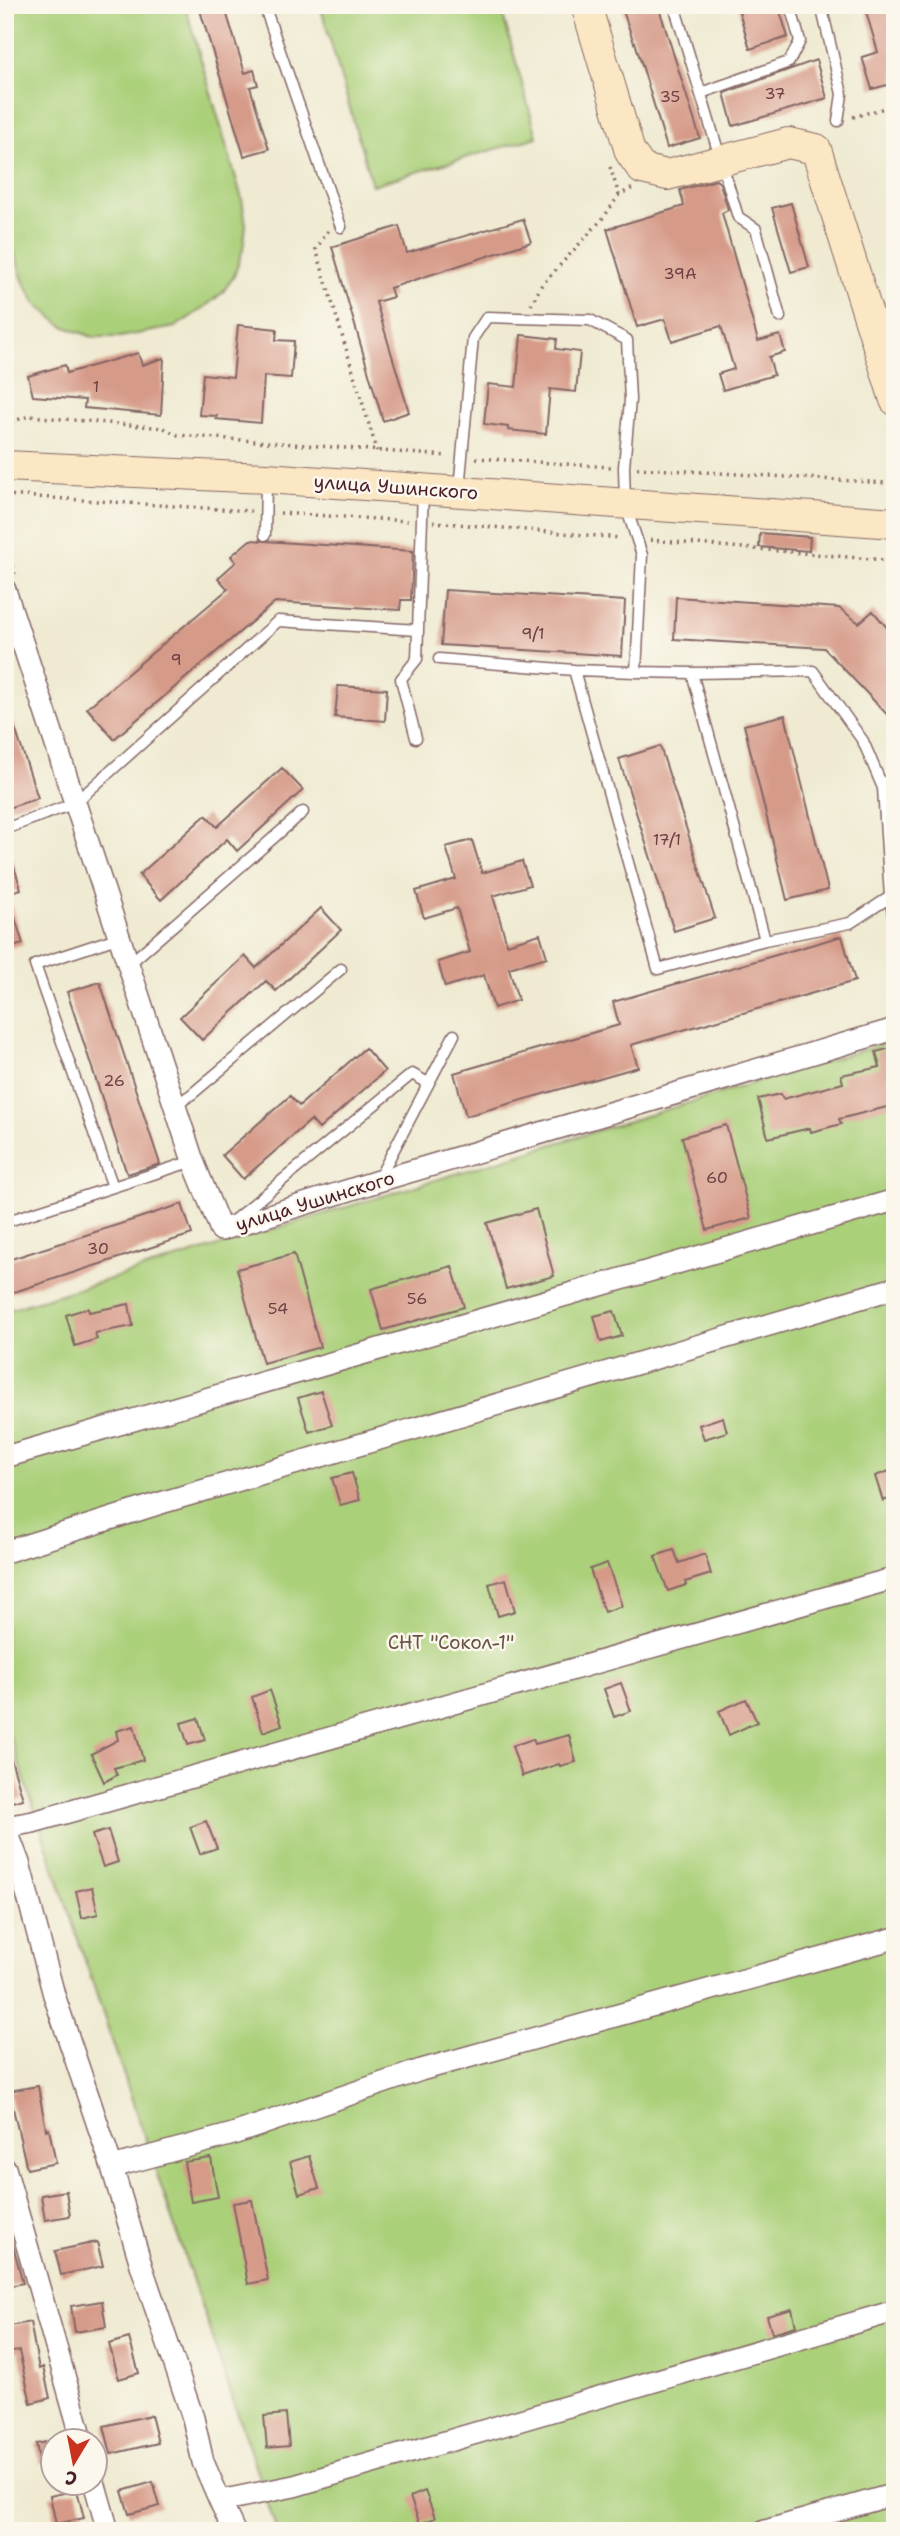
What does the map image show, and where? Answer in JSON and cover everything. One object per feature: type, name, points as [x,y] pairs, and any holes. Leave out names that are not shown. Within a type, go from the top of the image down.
[{"type":"street","points":[[586,5],[630,152],[642,169],[667,174],[788,143],[816,149],[895,400]]},
{"type":"street","name":"улица Ушинского","points":[[5,466],[266,478],[895,523]]},
{"type":"street","name":"улица Ушинского","points":[[5,590],[193,1161],[221,1230],[895,1029]]},
{"type":"street","points":[[5,1457],[895,1200]]},
{"type":"street","points":[[5,1552],[164,1502],[895,1288]]},
{"type":"street","points":[[234,2531],[203,2462],[193,2418],[54,1995],[19,1863],[5,1826],[47,1818],[895,1578]]},
{"type":"street","points":[[112,2167],[233,2134],[421,2070],[895,1938]]},
{"type":"street","points":[[5,2168],[79,2428]]},
{"type":"street","points":[[220,2501],[294,2486],[895,2311]]},
{"type":"street","points":[[765,2531],[895,2494]]},
{"type":"street","points":[[99,2498],[108,2531]]},
{"type":"lane","points":[[264,5],[341,227]]},
{"type":"lane","points":[[674,5],[738,217],[756,229],[780,317]]},
{"type":"lane","points":[[701,93],[789,62],[800,41],[790,5]]},
{"type":"lane","points":[[821,5],[842,94],[838,121]]},
{"type":"lane","points":[[459,492],[473,338],[487,317],[590,320],[627,340],[630,400],[624,467],[625,504],[642,555],[636,672]]},
{"type":"lane","points":[[265,535],[266,478]]},
{"type":"lane","points":[[416,737],[401,679],[417,659],[423,489]]},
{"type":"lane","points":[[5,829],[75,803],[278,621],[418,630]]},
{"type":"lane","points":[[439,659],[636,672],[813,671],[863,741],[883,788],[890,897],[895,926]]},
{"type":"lane","points":[[574,670],[658,969],[765,940],[850,923],[890,897]]},
{"type":"lane","points":[[692,673],[765,940]]},
{"type":"lane","points":[[883,788],[895,784]]},
{"type":"lane","points":[[129,964],[303,812]]},
{"type":"lane","points":[[113,1187],[36,965],[120,937]]},
{"type":"lane","points":[[175,1105],[192,1094],[341,969]]},
{"type":"lane","points":[[378,1181],[454,1035]]},
{"type":"lane","points":[[221,1230],[412,1074],[428,1083]]},
{"type":"lane","points":[[5,1222],[193,1161]]},
{"type":"path","points":[[524,318],[541,286],[604,217],[619,195],[667,174]]},
{"type":"path","points":[[324,220],[328,232],[316,248],[377,451]]},
{"type":"path","points":[[5,424],[29,416],[164,428],[178,435],[377,451],[887,483],[895,480]]},
{"type":"path","points":[[5,495],[423,522],[895,561]]},
{"type":"green space","points":[[5,5],[185,5],[242,199],[246,225],[243,249],[234,276],[222,293],[175,327],[120,337],[93,337],[63,326],[36,304],[23,280],[5,223]]},
{"type":"green space","points":[[320,5],[500,5],[537,137],[372,185]]},
{"type":"green space","name":"СНТ \"Сокол-1\"","points":[[895,1040],[895,2531],[277,2531],[5,1722],[5,1311]]},
{"type":"building","points":[[224,5],[245,73],[254,70],[258,85],[250,87],[269,149],[244,156],[200,10]]},
{"type":"building","points":[[621,5],[658,5],[700,138],[667,148]]},
{"type":"building","points":[[737,5],[778,5],[788,37],[750,49]]},
{"type":"building","points":[[864,5],[895,5],[895,83],[872,89],[862,57],[878,52]]},
{"type":"building","points":[[816,60],[827,98],[733,126],[724,93]]},
{"type":"building","points":[[716,180],[720,183],[728,210],[722,213],[758,341],[780,335],[785,352],[769,357],[774,375],[723,390],[718,374],[734,369],[721,326],[672,341],[665,319],[637,327],[607,229],[684,206],[680,190]]},
{"type":"building","points":[[791,203],[809,267],[791,272],[772,208]]},
{"type":"building","points":[[523,219],[531,242],[390,288],[393,297],[376,302],[409,412],[383,421],[332,247],[399,226],[407,253]]},
{"type":"building","points":[[238,325],[277,329],[276,340],[294,341],[291,378],[264,376],[261,423],[199,415],[203,374],[233,377]]},
{"type":"building","points":[[521,335],[557,339],[556,349],[580,352],[576,392],[550,389],[546,434],[508,430],[508,427],[484,424],[488,384],[516,387]]},
{"type":"building","points":[[138,353],[142,365],[164,358],[161,415],[84,408],[85,400],[33,396],[28,376],[65,365],[67,373]]},
{"type":"building","points":[[760,533],[810,537],[809,551],[759,547]]},
{"type":"building","points":[[250,540],[413,551],[411,600],[401,600],[400,610],[275,602],[114,739],[87,708],[228,589],[218,578],[236,562],[231,556]]},
{"type":"building","points":[[445,590],[625,601],[622,656],[441,645]]},
{"type":"building","points":[[676,597],[839,608],[859,623],[873,611],[895,637],[895,723],[824,648],[674,639]]},
{"type":"building","points":[[338,686],[387,689],[385,721],[335,717]]},
{"type":"building","points":[[8,707],[38,798],[5,809],[5,708]]},
{"type":"building","points":[[785,715],[828,890],[787,900],[744,725]]},
{"type":"building","points":[[660,746],[715,918],[674,931],[619,759]]},
{"type":"building","points":[[282,768],[303,790],[237,851],[227,839],[161,900],[139,875],[206,815],[217,827]]},
{"type":"building","points":[[472,840],[482,873],[522,861],[530,885],[493,896],[507,944],[540,934],[547,957],[509,968],[518,1000],[494,1008],[484,975],[445,987],[438,962],[470,952],[457,908],[424,918],[416,891],[456,879],[446,847]]},
{"type":"building","points":[[9,850],[21,889],[5,894],[5,851]]},
{"type":"building","points":[[9,898],[23,944],[5,949],[5,899]]},
{"type":"building","points":[[321,908],[341,930],[276,991],[266,981],[202,1040],[180,1017],[245,956],[256,968]]},
{"type":"building","points":[[842,936],[855,981],[631,1045],[638,1067],[466,1116],[454,1073],[619,1025],[613,1002]]},
{"type":"building","points":[[100,982],[160,1164],[127,1174],[67,992]]},
{"type":"building","points":[[895,1047],[895,1105],[839,1119],[841,1124],[811,1132],[810,1128],[768,1138],[758,1099],[781,1094],[783,1099],[843,1083],[841,1075],[880,1067],[876,1052]]},
{"type":"building","points":[[365,1048],[385,1071],[319,1129],[311,1120],[243,1179],[222,1155],[290,1096],[299,1106]]},
{"type":"building","points":[[726,1125],[751,1218],[707,1230],[682,1137]]},
{"type":"building","points":[[182,1204],[192,1234],[5,1295],[5,1261]]},
{"type":"building","points":[[536,1209],[554,1276],[506,1289],[487,1223]]},
{"type":"building","points":[[294,1254],[320,1347],[263,1363],[237,1269]]},
{"type":"building","points":[[452,1266],[464,1307],[383,1330],[371,1289]]},
{"type":"building","points":[[129,1304],[133,1326],[95,1333],[97,1339],[75,1346],[66,1315],[88,1308],[89,1312]]},
{"type":"building","points":[[614,1311],[622,1336],[601,1342],[594,1316]]},
{"type":"building","points":[[321,1391],[332,1425],[309,1432],[298,1398]]},
{"type":"building","points":[[723,1417],[727,1432],[704,1439],[699,1425]]},
{"type":"building","points":[[892,1470],[895,1497],[883,1501],[875,1476]]},
{"type":"building","points":[[352,1473],[360,1500],[340,1505],[332,1478]]},
{"type":"building","points":[[674,1550],[679,1563],[705,1554],[711,1574],[685,1582],[686,1585],[668,1591],[655,1556]]},
{"type":"building","points":[[607,1563],[622,1606],[604,1612],[590,1569]]},
{"type":"building","points":[[506,1579],[515,1611],[498,1616],[489,1584]]},
{"type":"building","points":[[621,1683],[631,1711],[614,1717],[604,1689]]},
{"type":"building","points":[[270,1690],[282,1725],[263,1732],[252,1697]]},
{"type":"building","points":[[746,1699],[757,1722],[729,1735],[719,1711]]},
{"type":"building","points":[[198,1718],[205,1740],[188,1745],[181,1723]]},
{"type":"building","points":[[134,1726],[143,1760],[114,1768],[117,1775],[104,1782],[91,1754],[118,1740],[116,1731]]},
{"type":"building","points":[[569,1735],[576,1762],[560,1766],[559,1764],[522,1776],[512,1746],[533,1739],[535,1744]]},
{"type":"building","points":[[5,1753],[9,1753],[23,1799],[5,1804]]},
{"type":"building","points":[[206,1821],[217,1848],[200,1854],[190,1827]]},
{"type":"building","points":[[108,1830],[118,1862],[103,1867],[92,1835]]},
{"type":"building","points":[[92,1887],[98,1914],[82,1918],[76,1891]]},
{"type":"building","points":[[38,2086],[46,2130],[49,2129],[56,2163],[27,2169],[9,2091]]},
{"type":"building","points":[[309,2156],[319,2188],[299,2194],[290,2162]]},
{"type":"building","points":[[211,2158],[218,2197],[191,2202],[184,2162]]},
{"type":"building","points":[[66,2191],[70,2216],[45,2220],[41,2195]]},
{"type":"building","points":[[252,2200],[268,2280],[248,2284],[233,2203]]},
{"type":"building","points":[[9,2231],[23,2283],[5,2287],[5,2232]]},
{"type":"building","points":[[97,2242],[103,2266],[61,2275],[55,2251]]},
{"type":"building","points":[[102,2301],[106,2327],[75,2332],[71,2306]]},
{"type":"building","points":[[792,2309],[796,2326],[772,2333],[767,2316]]},
{"type":"building","points":[[30,2322],[39,2369],[43,2367],[50,2398],[31,2403],[19,2351],[5,2353],[5,2327]]},
{"type":"building","points":[[129,2338],[139,2373],[119,2379],[109,2344]]},
{"type":"building","points":[[286,2414],[289,2446],[267,2448],[264,2416]]},
{"type":"building","points":[[151,2415],[158,2443],[111,2454],[108,2428],[104,2426]]},
{"type":"building","points":[[153,2482],[160,2506],[129,2514],[122,2491]]},
{"type":"building","points":[[425,2491],[435,2518],[420,2524],[410,2497]]},
{"type":"building","points":[[50,2498],[79,2498],[84,2518],[56,2524]]}]
